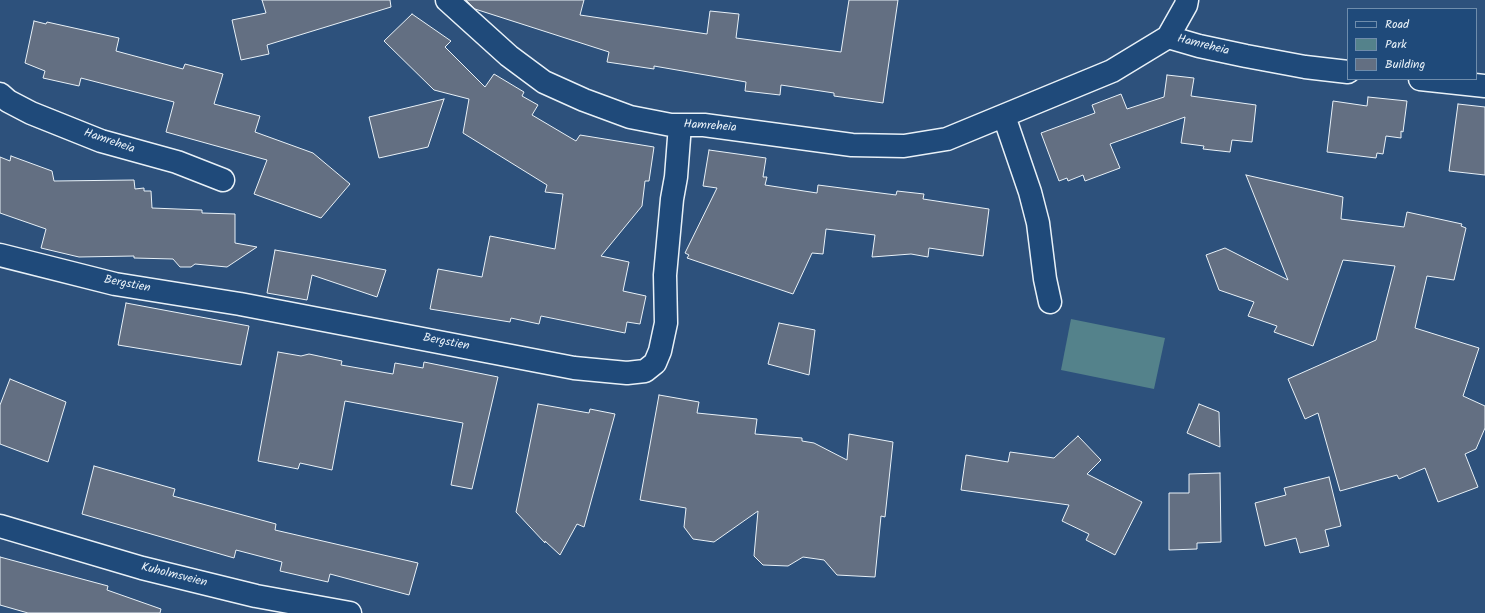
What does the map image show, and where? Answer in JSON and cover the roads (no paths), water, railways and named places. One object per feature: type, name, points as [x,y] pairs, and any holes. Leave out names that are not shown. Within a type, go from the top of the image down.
[{"type":"street","name":"Hamreheia","points":[[447,0],[509,56],[544,82],[584,100],[630,117],[671,125],[704,125],[852,145],[904,146],[947,139],[1112,71],[1168,37],[1246,56],[1305,67],[1347,72]]},
{"type":"street","points":[[1168,37],[1186,6],[1187,0]]},
{"type":"street","points":[[1429,80],[1485,86]]},
{"type":"street","name":"Hamreheia","points":[[0,94],[8,101],[31,113],[101,141],[177,162],[223,180]]},
{"type":"street","points":[[1004,116],[1030,192],[1038,222],[1045,279],[1050,302]]},
{"type":"street","name":"Bergstien","points":[[0,255],[115,284],[240,304],[574,368],[609,372],[645,371],[655,363],[660,351],[666,323],[665,275],[680,125]]},
{"type":"street","name":"Kuholmsveien","points":[[0,526],[142,568],[256,596],[350,613]]}]
